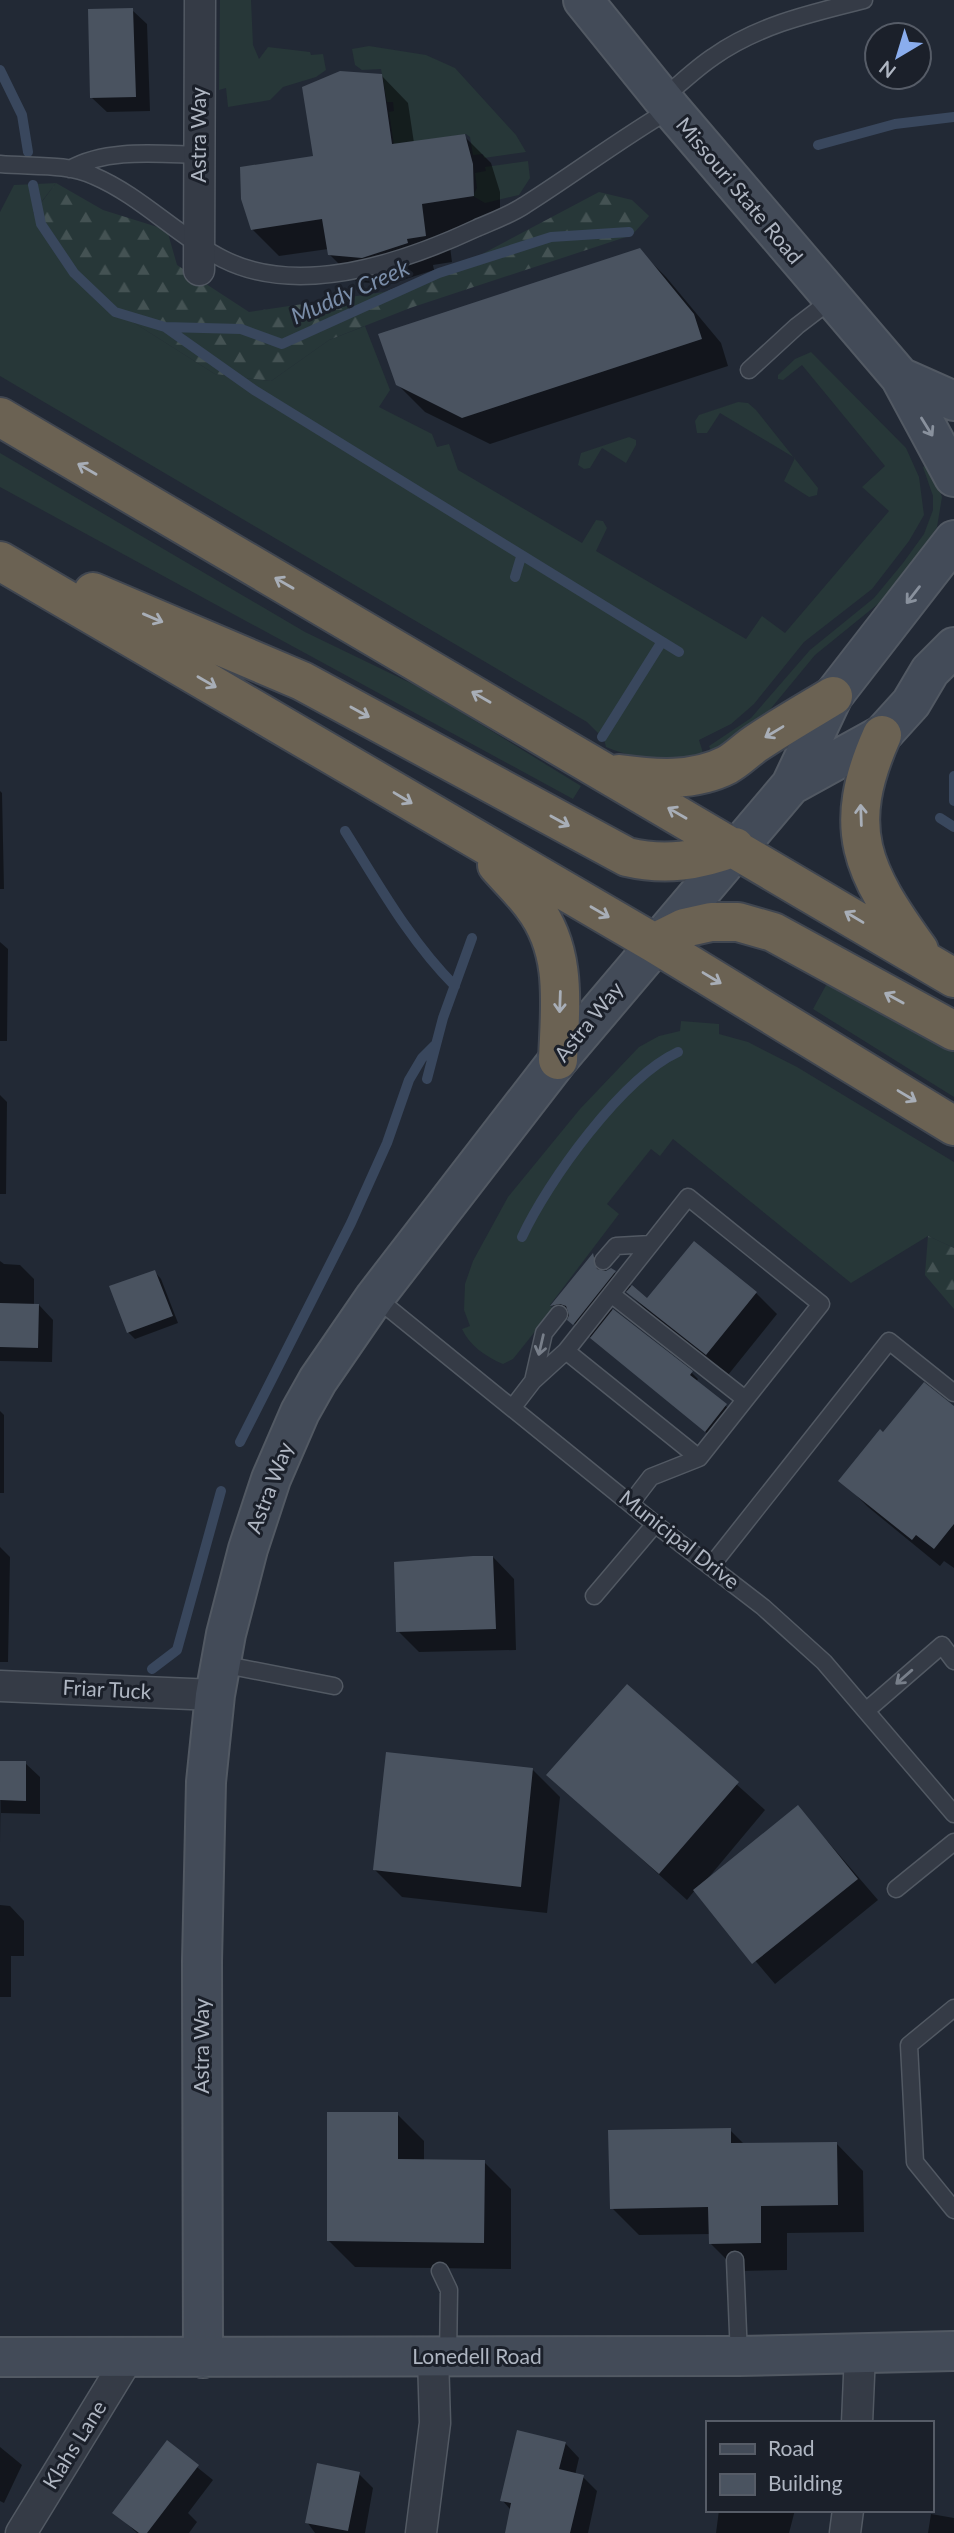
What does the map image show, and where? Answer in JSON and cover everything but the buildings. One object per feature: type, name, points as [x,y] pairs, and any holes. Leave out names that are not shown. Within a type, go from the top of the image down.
[{"type":"highway","points":[[0,417],[941,970]]},
{"type":"highway","points":[[0,553],[302,681],[627,857],[656,864],[683,862],[735,847]]},
{"type":"highway","points":[[0,561],[654,943],[954,1126]]},
{"type":"highway","points":[[608,772],[649,778],[679,778],[708,772],[728,764],[757,742],[832,696]]},
{"type":"highway","points":[[882,735],[860,797],[864,859],[886,904],[941,970]]},
{"type":"highway","points":[[475,840],[534,907],[556,949],[561,999],[558,1060]]},
{"type":"highway","points":[[654,943],[684,929],[711,922],[738,922],[773,932],[954,1031]]},
{"type":"street","name":"Astra Way","points":[[199,258],[200,0]]},
{"type":"street","name":"Missouri State Road","points":[[583,0],[831,300],[900,377],[954,477]]},
{"type":"street","name":"Missouri State Road","points":[[900,377],[954,401]]},
{"type":"street","name":"Astra Way","points":[[203,2358],[204,1826],[218,1679],[242,1568],[271,1479],[300,1412],[337,1350],[374,1297],[558,1060],[735,847],[791,785],[832,696],[954,540]]},
{"type":"street","name":"Astra Way","points":[[791,785],[882,735],[911,703],[930,671],[954,648]]},
{"type":"street","points":[[911,703],[954,681]]},
{"type":"street","name":"Friar Tuck","points":[[0,1686],[218,1679]]},
{"type":"street","name":"Lonedell Road","points":[[0,2357],[739,2356],[954,2351]]},
{"type":"street","points":[[857,2421],[860,2353]]},
{"type":"street","points":[[421,2533],[435,2423],[440,2357]]},
{"type":"street","name":"Klahs Lane","points":[[21,2533],[128,2358]]},
{"type":"street","points":[[845,2533],[848,2512]]},
{"type":"lane","points":[[0,164],[70,169],[94,176],[126,194],[199,258],[275,275],[330,274],[384,265],[447,242],[523,207],[667,104],[713,57],[737,42],[790,19],[864,0]]},
{"type":"lane","points":[[70,169],[82,162],[102,158],[199,155]]},
{"type":"lane","points":[[749,370],[797,326],[831,300]]},
{"type":"lane","points":[[513,1407],[533,1381],[566,1351],[688,1197],[821,1304],[699,1458],[651,1477],[632,1503]]},
{"type":"lane","points":[[603,1261],[616,1246],[650,1244]]},
{"type":"lane","points":[[611,1294],[745,1399]]},
{"type":"lane","name":"Municipal Drive","points":[[374,1297],[655,1524],[763,1606],[824,1662],[954,1814]]},
{"type":"lane","points":[[533,1381],[544,1333],[559,1314]]},
{"type":"lane","points":[[711,1566],[889,1341],[954,1393]]},
{"type":"lane","points":[[566,1351],[699,1458]]},
{"type":"lane","points":[[594,1595],[655,1524]]},
{"type":"lane","points":[[867,1710],[942,1645],[954,1661]]},
{"type":"lane","points":[[218,1679],[334,1686]]},
{"type":"lane","points":[[895,1889],[954,1842]]},
{"type":"lane","points":[[954,2008],[909,2045],[915,2162],[954,2210]]},
{"type":"lane","points":[[735,2260],[739,2356]]},
{"type":"lane","points":[[440,2271],[449,2290],[440,2357]]},
{"type":"green space","points":[[220,0],[251,0],[253,45],[259,59],[268,47],[310,52],[311,55],[323,54],[326,70],[316,77],[283,87],[270,100],[228,107],[226,88],[219,90]]},
{"type":"green space","points":[[369,46],[426,55],[455,68],[516,135],[526,152],[484,158],[483,154],[473,155],[470,137],[466,134],[394,145],[389,112],[394,111],[393,102],[387,102],[381,69],[362,70],[355,65],[352,49]]},
{"type":"green space","points":[[528,161],[530,178],[519,195],[485,203],[473,196],[477,188],[475,173],[486,171],[485,167]]},
{"type":"green space","points":[[56,183],[33,213],[103,303],[215,374],[271,381],[329,340],[365,326],[390,390],[379,407],[432,434],[437,447],[449,444],[458,470],[582,543],[596,520],[603,521],[607,528],[596,551],[746,639],[762,616],[785,633],[889,511],[862,487],[885,466],[802,365],[783,380],[778,379],[778,375],[795,359],[811,352],[906,448],[919,477],[924,515],[909,541],[872,589],[804,642],[754,704],[731,724],[699,740],[704,756],[654,759],[606,747],[604,739],[587,722],[0,376],[0,212],[14,185]]},
{"type":"green space","points":[[56,183],[103,210],[167,230],[177,265],[249,312],[384,292],[469,261],[599,192],[632,200],[649,216],[632,235],[410,308],[329,340],[271,381],[215,374],[103,303],[47,244],[33,214]]},
{"type":"green space","points":[[738,402],[748,403],[756,410],[793,457],[720,413],[707,433],[697,433],[695,421],[699,415]]},
{"type":"green space","points":[[629,437],[636,440],[636,445],[626,463],[602,448],[590,468],[584,469],[578,465],[581,453]]},
{"type":"green space","points":[[0,453],[305,632],[425,690],[581,786],[573,799],[0,487]]},
{"type":"green space","points":[[795,459],[818,488],[817,495],[809,497],[784,481]]},
{"type":"green space","points":[[930,463],[942,497],[937,527],[926,546],[884,599],[815,655],[758,724],[712,753],[709,746],[751,718],[810,650],[874,598],[903,563],[924,534],[933,510],[933,496],[923,467]]},
{"type":"green space","points":[[830,978],[954,1049],[954,1097],[813,1009]]},
{"type":"green space","points":[[681,1021],[719,1024],[719,1034],[748,1042],[797,1067],[954,1162],[954,1248],[928,1236],[851,1283],[673,1139],[660,1156],[651,1149],[607,1204],[619,1214],[550,1305],[553,1309],[513,1359],[503,1364],[490,1358],[474,1345],[462,1329],[470,1326],[464,1310],[465,1284],[473,1261],[508,1197],[580,1109],[639,1047],[659,1036],[680,1031]]},
{"type":"green space","points":[[928,1236],[954,1248],[954,1309],[925,1275]]},
{"type":"waterway","name":"Muddy Creek","points":[[0,70],[22,115],[28,152]]},
{"type":"waterway","name":"Muddy Creek","points":[[818,145],[895,124],[954,117]]},
{"type":"waterway","name":"Muddy Creek","points":[[33,185],[41,224],[74,273],[115,312],[165,327],[241,329],[282,344],[439,273],[551,237],[629,232]]},
{"type":"waterway","points":[[165,327],[254,390],[679,652]]},
{"type":"waterway","points":[[515,577],[521,557]]},
{"type":"waterway","points":[[602,737],[661,643]]},
{"type":"waterway","points":[[954,776],[954,801]]},
{"type":"waterway","points":[[940,818],[954,827]]},
{"type":"waterway","points":[[345,831],[409,931],[455,986]]},
{"type":"waterway","points":[[427,1079],[443,1018],[472,938]]},
{"type":"waterway","points":[[240,1442],[351,1223],[387,1143],[409,1080],[422,1058],[435,1045]]},
{"type":"waterway","points":[[522,1237],[549,1188],[589,1133],[634,1084],[656,1065],[678,1052]]},
{"type":"waterway","points":[[152,1669],[177,1650],[221,1491]]}]
